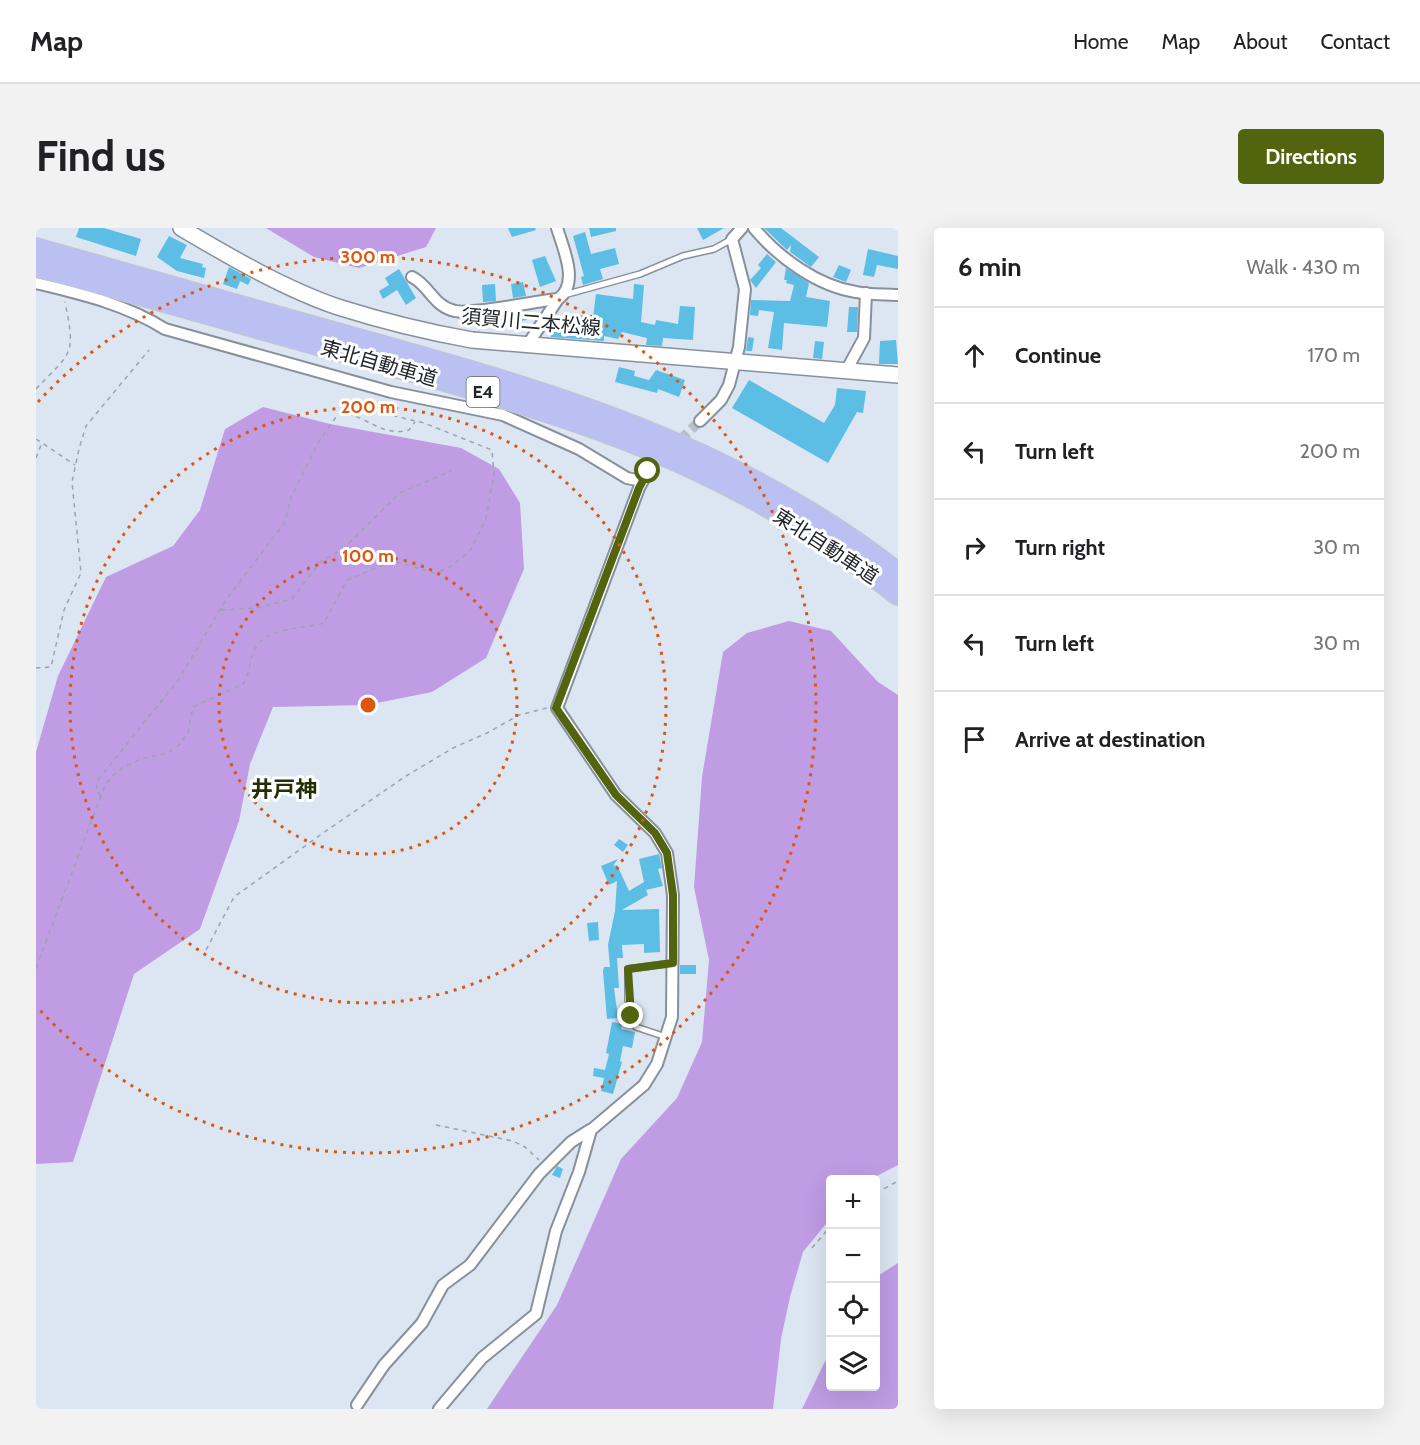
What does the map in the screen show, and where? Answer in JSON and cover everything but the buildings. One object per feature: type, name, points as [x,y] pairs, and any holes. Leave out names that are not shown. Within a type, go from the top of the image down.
[{"type":"highway","name":"東北自動車道","points":[[36,248],[464,368],[601,412],[711,457],[784,496],[844,534],[898,573]]},
{"type":"highway","name":"東北自動車道","points":[[36,266],[459,385],[594,428],[704,474],[775,511],[834,548],[898,595]]},
{"type":"main road","name":"須賀川二本松線","points":[[182,228],[258,271],[336,306],[415,330],[472,340],[898,375]]},
{"type":"street","points":[[528,344],[561,297],[569,280],[557,228]]},
{"type":"street","points":[[700,421],[721,400],[729,385],[736,361],[746,289],[732,239],[742,228]]},
{"type":"street","points":[[754,228],[797,267],[829,284],[866,293],[898,295]]},
{"type":"street","points":[[412,277],[420,280],[434,300],[455,311],[561,297]]},
{"type":"street","points":[[36,283],[132,312],[165,329],[399,394],[503,415],[579,449],[627,478],[642,481]]},
{"type":"street","points":[[846,371],[864,338],[866,293]]},
{"type":"street","points":[[357,1404],[384,1365],[422,1323],[442,1285],[470,1265],[544,1169],[571,1142],[591,1130],[644,1085],[657,1064],[667,1038],[672,1017],[673,895],[667,853],[655,833],[616,795],[556,708],[642,481],[648,471]]},
{"type":"street","points":[[439,1409],[482,1358],[536,1314],[556,1231],[579,1172],[591,1130]]},
{"type":"lane","points":[[561,297],[640,274],[682,256],[714,249],[732,239]]},
{"type":"lane","points":[[667,1038],[636,1027],[628,1000],[628,969],[673,963]]},
{"type":"path","points":[[36,389],[70,352],[71,333],[62,290]]},
{"type":"path","points":[[36,668],[51,667],[64,610],[81,573],[72,482],[87,426],[148,350]]},
{"type":"path","points":[[36,968],[100,796],[111,777],[124,767],[141,759],[168,753],[180,744],[188,733],[191,711],[198,703],[243,684],[254,651],[265,638],[324,623],[330,617],[339,592],[347,580],[393,561],[435,573],[450,567],[470,550],[486,519],[494,474],[494,454],[492,450],[415,421],[395,416],[399,394]]},
{"type":"path","points":[[100,796],[96,790],[98,780],[179,679],[220,610],[285,522],[296,486],[318,443],[338,414],[345,413],[379,429],[401,432],[409,430],[415,421]]},
{"type":"path","points":[[36,439],[75,466]]},
{"type":"path","points":[[36,458],[41,444]]},
{"type":"path","points":[[220,610],[256,608],[292,599],[320,562],[342,550],[400,493],[451,471]]},
{"type":"path","points":[[206,950],[234,897],[406,776],[453,748],[519,715],[556,708]]},
{"type":"path","points":[[436,1125],[513,1141],[536,1155],[544,1169]]},
{"type":"path","points":[[880,1191],[898,1181]]},
{"type":"path","points":[[812,1248],[829,1229]]},
{"type":"shaded area","points":[[266,228],[436,228],[426,247],[359,268],[314,257]]},
{"type":"shaded area","points":[[263,407],[330,424],[461,448],[499,469],[520,503],[524,569],[486,658],[432,692],[367,705],[273,707],[250,764],[239,821],[200,929],[134,974],[73,1162],[36,1164],[36,752],[58,676],[106,577],[173,546],[200,510],[225,429]]},
{"type":"shaded area","points":[[789,621],[831,631],[878,682],[898,695],[898,1165],[879,1175],[826,1175],[826,1224],[803,1252],[790,1297],[781,1339],[773,1409],[487,1409],[557,1305],[621,1159],[677,1098],[702,1042],[709,960],[694,887],[702,777],[723,652],[747,633]]},
{"type":"shaded area","points":[[898,1263],[898,1409],[802,1409],[826,1359],[826,1391],[880,1391],[880,1274]]},
{"type":"tunnel","points":[[648,471],[700,421]]},
{"type":"district","name":"井戸神","points":[[284,789]]},
{"type":"route","points":[[631,1016],[628,1000],[628,969],[673,963],[673,895],[667,853],[655,833],[624,806],[556,708],[639,488],[648,471]]}]
